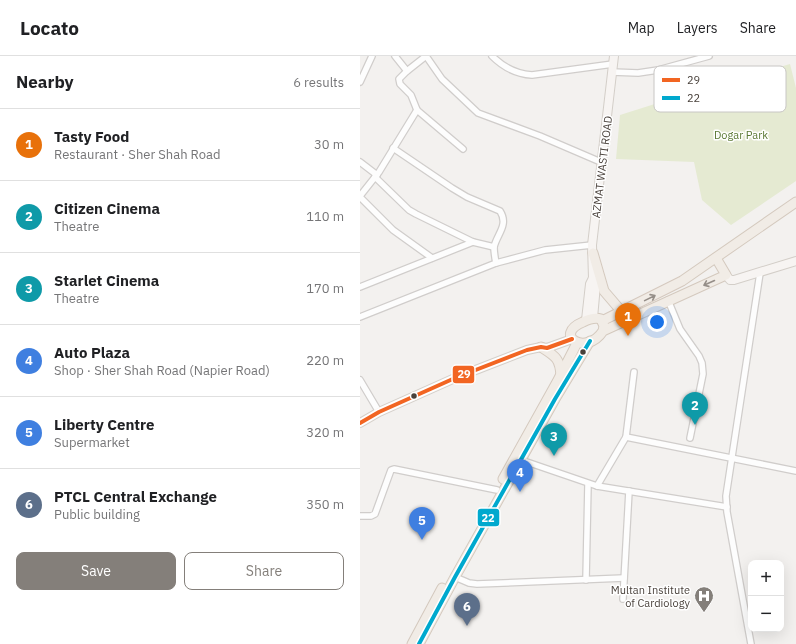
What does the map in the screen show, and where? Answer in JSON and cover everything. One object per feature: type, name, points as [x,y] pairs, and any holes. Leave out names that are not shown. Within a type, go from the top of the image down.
[{"type":"main road","name":"AZMAT WASTI ROAD","points":[[596,323],[590,284],[593,278],[593,249],[613,64]]},
{"type":"main road","points":[[596,323],[673,287],[796,202]]},
{"type":"main road","points":[[593,249],[604,291],[622,312]]},
{"type":"main road","points":[[716,258],[730,280],[796,262]]},
{"type":"main road","points":[[419,644],[521,460],[560,381],[573,339],[572,330],[575,326],[596,323],[668,300],[726,275]]},
{"type":"main road","points":[[412,644],[497,490],[560,381],[571,372],[590,341],[600,335],[596,323]]},
{"type":"main road","points":[[360,423],[379,412],[455,378],[527,350],[541,347],[545,343],[573,339],[590,341]]},
{"type":"main road","points":[[541,347],[558,360],[560,381]]},
{"type":"street","points":[[360,82],[372,56]]},
{"type":"street","points":[[395,56],[407,71]]},
{"type":"street","points":[[463,150],[417,110],[411,95],[399,82],[400,76],[426,56],[442,79],[478,113],[540,136],[603,163]]},
{"type":"street","points":[[492,56],[507,68],[524,75],[613,64],[638,73],[654,71]]},
{"type":"street","points":[[673,66],[709,56]]},
{"type":"street","points":[[417,110],[376,176],[360,196],[393,230],[432,258]]},
{"type":"street","points":[[393,148],[439,180],[467,197],[500,211],[503,216],[504,223],[494,248],[496,263]]},
{"type":"street","points":[[360,162],[409,210],[473,242],[494,248]]},
{"type":"street","points":[[360,287],[473,242]]},
{"type":"street","points":[[360,317],[496,263],[545,250],[593,249]]},
{"type":"street","points":[[751,644],[726,496],[760,272]]},
{"type":"street","points":[[668,300],[680,329],[699,356],[702,363],[703,374],[690,438]]},
{"type":"street","points":[[597,486],[626,437],[634,372]]},
{"type":"street","points":[[360,380],[379,412]]},
{"type":"street","points":[[626,437],[796,471]]},
{"type":"street","points":[[521,460],[588,484],[727,507]]},
{"type":"street","points":[[360,516],[371,516],[375,514],[391,470],[394,469],[497,490]]},
{"type":"street","points":[[586,580],[588,484]]},
{"type":"street","points":[[623,599],[628,491]]},
{"type":"street","points":[[455,577],[469,583],[477,584],[624,578]]},
{"type":"green space","name":"Dogar Park","points":[[790,64],[796,88],[796,181],[731,225],[702,200],[694,162],[616,159],[620,115],[654,104],[654,112],[786,112],[786,66],[783,66]]},
{"type":"transit line","name":"29","points":[[360,423],[379,412],[455,378],[527,350],[541,347],[547,348],[572,339]]},
{"type":"transit line","name":"22","points":[[419,644],[555,399],[590,341]]},
{"type":"place","name":"Tasty Food","points":[[628,336]]},
{"type":"place","name":"Citizen Cinema","points":[[695,425]]},
{"type":"place","name":"Starlet Cinema","points":[[554,456]]},
{"type":"place","name":"Auto Plaza","points":[[520,492]]},
{"type":"place","name":"Liberty Centre","points":[[422,540]]},
{"type":"place","name":"Multan Institute of Cardiology","points":[[704,613]]},
{"type":"place","name":"PTCL Central Exchange","points":[[467,626]]}]
